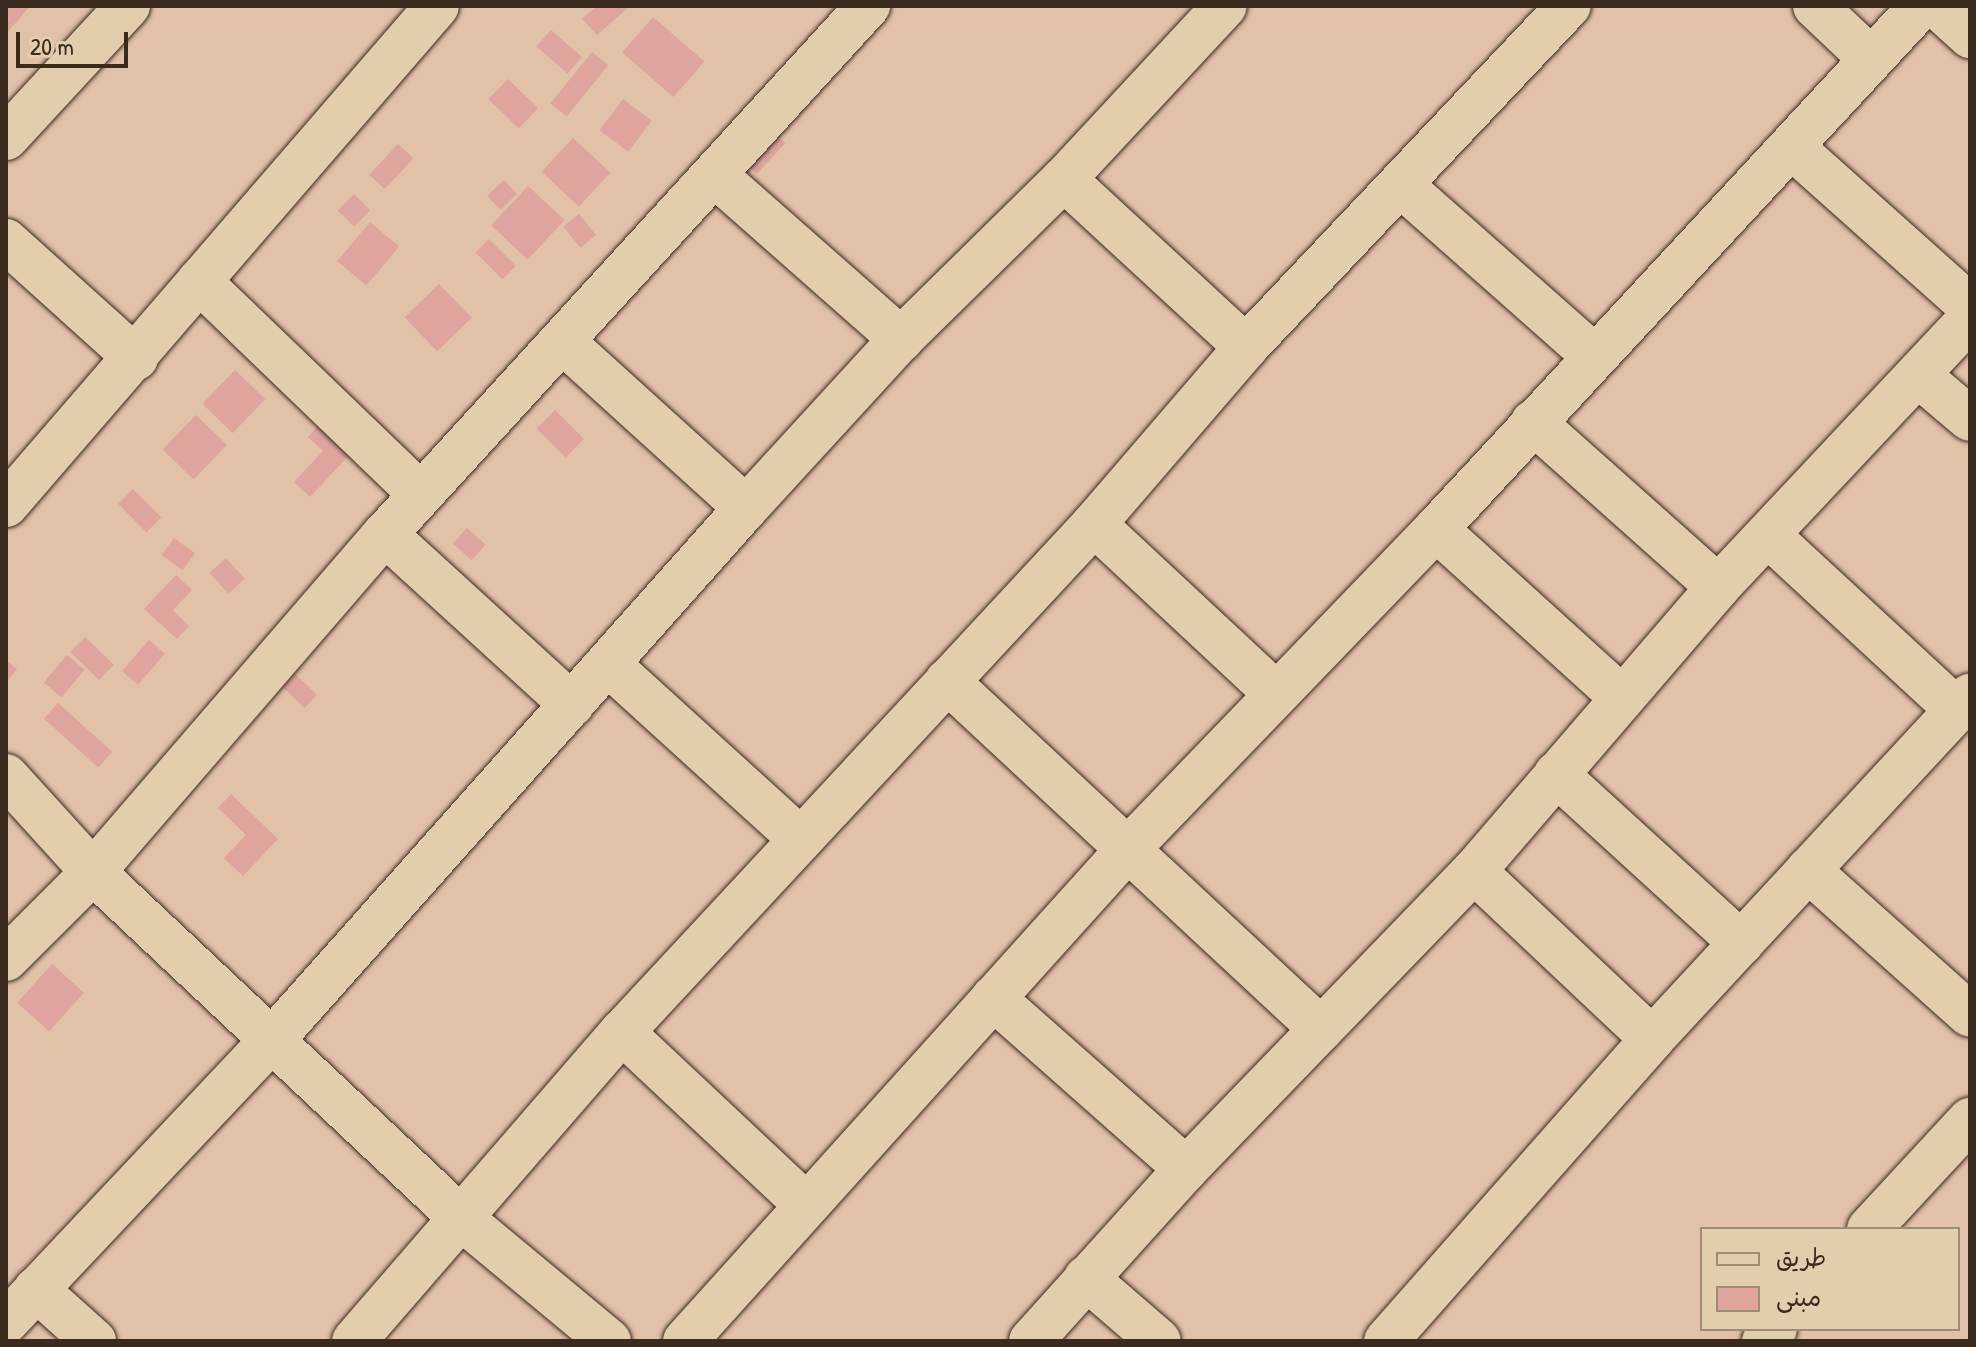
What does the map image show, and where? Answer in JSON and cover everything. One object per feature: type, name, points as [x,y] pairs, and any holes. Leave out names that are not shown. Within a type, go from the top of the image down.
[{"type":"street","points":[[6,138],[128,6]]},
{"type":"street","points":[[6,505],[437,6]]},
{"type":"street","points":[[6,1322],[272,1040],[746,508],[901,339],[1064,179],[1225,6]]},
{"type":"street","points":[[354,1341],[622,1032],[1094,524],[1246,347],[1402,186],[1569,6]]},
{"type":"street","points":[[1815,6],[1870,58]]},
{"type":"street","points":[[685,1341],[1128,849],[1436,529],[1594,356],[1793,148],[1870,58],[1921,6]]},
{"type":"street","points":[[1937,6],[1970,36]]},
{"type":"street","points":[[6,959],[93,872],[385,534],[716,176],[866,7]]},
{"type":"street","points":[[1793,148],[1970,306]]},
{"type":"street","points":[[716,176],[901,339]]},
{"type":"street","points":[[1064,179],[1246,347]]},
{"type":"street","points":[[1402,186],[1594,356]]},
{"type":"street","points":[[6,241],[136,358]]},
{"type":"street","points":[[199,281],[421,495]]},
{"type":"street","points":[[1031,1341],[1186,1169],[1474,871],[1718,587],[1970,319]]},
{"type":"street","points":[[562,341],[746,508]]},
{"type":"street","points":[[1918,375],[1970,419]]},
{"type":"street","points":[[1533,422],[1718,587]]},
{"type":"street","points":[[1094,524],[1275,693]]},
{"type":"street","points":[[1436,529],[1621,697]]},
{"type":"street","points":[[385,534],[572,705]]},
{"type":"street","points":[[1386,1341],[1652,1039],[1963,702],[1769,536]]},
{"type":"street","points":[[608,664],[800,839]]},
{"type":"street","points":[[947,681],[1321,1029]]},
{"type":"street","points":[[1556,774],[1741,943]]},
{"type":"street","points":[[6,776],[93,872],[462,1219],[609,1341]]},
{"type":"street","points":[[1808,870],[1970,1015]]},
{"type":"street","points":[[1474,871],[1652,1039]]},
{"type":"street","points":[[993,998],[1186,1169]]},
{"type":"street","points":[[622,1032],[806,1205]]},
{"type":"street","points":[[1871,1227],[1970,1120]]},
{"type":"street","points":[[1086,1278],[1159,1341]]},
{"type":"street","points":[[36,1289],[94,1341]]},
{"type":"building","points":[[6,6],[30,6],[6,34]]},
{"type":"building","points":[[597,6],[630,6],[597,35],[582,19]]},
{"type":"building","points":[[653,17],[704,62],[673,97],[622,52]]},
{"type":"building","points":[[551,30],[582,57],[568,74],[537,47]]},
{"type":"building","points":[[592,52],[608,65],[567,117],[550,103]]},
{"type":"building","points":[[508,79],[538,108],[519,128],[489,99]]},
{"type":"building","points":[[623,99],[652,121],[628,152],[600,130]]},
{"type":"building","points":[[770,129],[785,143],[757,174],[741,160]]},
{"type":"building","points":[[573,138],[610,173],[579,206],[542,172]]},
{"type":"building","points":[[398,144],[413,158],[385,189],[369,175]]},
{"type":"building","points":[[504,180],[517,194],[500,210],[487,196]]},
{"type":"building","points":[[528,186],[565,220],[528,260],[491,225]]},
{"type":"building","points":[[354,194],[370,210],[354,227],[338,210]]},
{"type":"building","points":[[579,214],[596,235],[580,248],[563,227]]},
{"type":"building","points":[[370,222],[399,246],[366,285],[337,261]]},
{"type":"building","points":[[489,239],[516,266],[502,279],[476,252]]},
{"type":"building","points":[[439,284],[472,318],[437,351],[404,317]]},
{"type":"building","points":[[235,370],[265,399],[233,433],[202,404]]},
{"type":"building","points":[[555,410],[584,439],[566,457],[537,428]]},
{"type":"building","points":[[196,415],[227,445],[194,479],[163,450]]},
{"type":"building","points":[[321,423],[352,452],[310,497],[294,482],[323,451],[308,437]]},
{"type":"building","points":[[133,489],[161,517],[146,532],[118,504]]},
{"type":"building","points":[[467,528],[486,545],[472,560],[453,544]]},
{"type":"building","points":[[174,538],[195,553],[183,570],[162,555]]},
{"type":"building","points":[[226,558],[245,579],[228,594],[210,573]]},
{"type":"building","points":[[176,575],[192,590],[173,610],[189,626],[177,639],[144,609]]},
{"type":"building","points":[[85,637],[114,665],[99,680],[70,652]]},
{"type":"building","points":[[149,640],[165,654],[138,685],[122,671]]},
{"type":"building","points":[[67,655],[85,670],[61,697],[44,683]]},
{"type":"building","points":[[6,660],[17,669],[6,683]]},
{"type":"building","points":[[289,668],[317,695],[305,708],[276,681]]},
{"type":"building","points":[[58,703],[112,752],[98,767],[44,719]]},
{"type":"building","points":[[231,794],[278,839],[243,876],[224,858],[246,835],[218,808]]},
{"type":"building","points":[[52,964],[84,993],[49,1031],[17,1003]]}]
